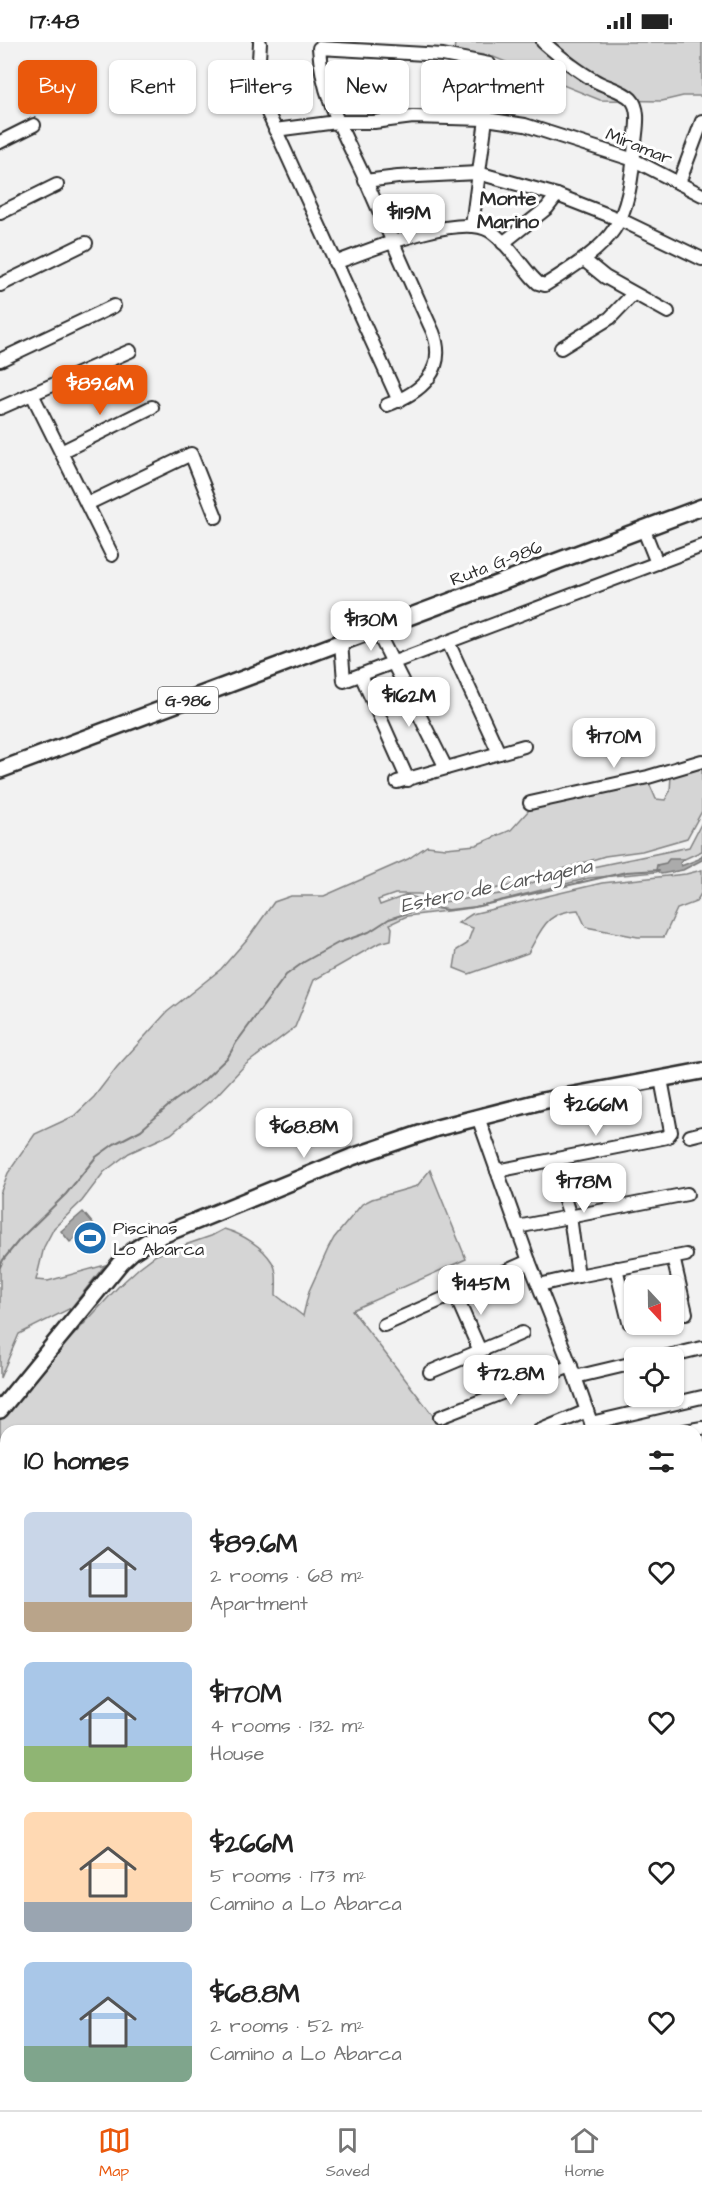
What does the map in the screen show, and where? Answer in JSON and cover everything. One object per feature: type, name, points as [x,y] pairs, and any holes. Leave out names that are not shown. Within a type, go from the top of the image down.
[{"type":"main road","name":"Ruta G-986","points":[[0,770],[702,507]]},
{"type":"main road","points":[[0,1410],[121,1262],[141,1245],[159,1236],[352,1157],[408,1137],[552,1099],[702,1071]]},
{"type":"street","points":[[335,263],[392,242],[444,228],[472,226],[492,232],[538,283],[545,285],[584,260],[608,239],[621,220],[629,192],[634,160],[637,110],[633,101],[627,96],[592,79],[543,42]]},
{"type":"street","points":[[260,43],[258,65],[262,99],[335,263],[393,403],[412,395],[427,381],[435,365],[437,346],[433,332],[337,122],[325,90],[319,48],[443,55],[489,64],[486,118],[472,226]]},
{"type":"street","name":"Miramar","points":[[275,130],[337,122],[374,122],[412,117],[486,118],[525,125],[634,160],[702,195]]},
{"type":"street","points":[[679,183],[702,121]]},
{"type":"street","points":[[0,142],[34,125]]},
{"type":"street","points":[[365,181],[478,173],[557,195],[621,220],[702,259]]},
{"type":"street","points":[[0,213],[57,185]]},
{"type":"street","points":[[503,243],[547,208],[557,195]]},
{"type":"street","points":[[0,285],[86,243]]},
{"type":"street","points":[[584,260],[605,277],[668,312]]},
{"type":"street","points":[[561,348],[610,318],[633,294]]},
{"type":"street","points":[[0,360],[114,306]]},
{"type":"street","points":[[0,408],[130,351]]},
{"type":"street","points":[[32,394],[112,555]]},
{"type":"street","points":[[61,452],[152,407]]},
{"type":"street","points":[[87,504],[191,454],[216,517]]},
{"type":"street","points":[[643,528],[657,563]]},
{"type":"street","points":[[341,642],[344,681],[702,546]]},
{"type":"street","points":[[376,629],[446,768]]},
{"type":"street","points":[[448,642],[499,753]]},
{"type":"street","points":[[361,675],[403,781],[524,746]]},
{"type":"street","points":[[530,803],[648,777],[702,761]]},
{"type":"street","points":[[497,1171],[664,1139],[671,1132],[662,1079]]},
{"type":"street","points":[[478,1117],[529,1261],[591,1422]]},
{"type":"street","points":[[552,1161],[570,1216],[578,1276]]},
{"type":"street","points":[[517,1227],[687,1194]]},
{"type":"street","points":[[539,1285],[680,1256],[686,1313]]},
{"type":"street","points":[[384,1325],[529,1261]]},
{"type":"street","points":[[616,1268],[624,1301]]},
{"type":"street","points":[[455,1294],[480,1351]]},
{"type":"street","points":[[429,1372],[522,1333]]},
{"type":"street","points":[[684,1352],[702,1348]]},
{"type":"street","points":[[440,1417],[573,1372],[624,1365]]},
{"type":"street","points":[[573,1425],[702,1397]]},
{"type":"shaded area","points":[[455,42],[702,42],[702,96],[683,96],[662,101],[600,100],[566,86],[566,60],[501,60],[491,56],[454,53]]},
{"type":"shaded area","points":[[702,765],[702,811],[687,838],[642,851],[605,856],[505,887],[443,898],[419,894],[395,894],[378,900],[380,905],[407,895],[427,901],[443,902],[507,893],[549,876],[689,847],[702,822],[702,851],[656,872],[589,878],[471,908],[407,916],[390,924],[391,940],[379,943],[314,980],[295,1027],[245,1065],[217,1095],[171,1134],[129,1153],[104,1172],[82,1201],[54,1228],[44,1247],[36,1280],[48,1281],[105,1265],[71,1308],[19,1334],[0,1378],[0,1194],[8,1173],[35,1134],[74,1116],[94,1097],[117,1067],[167,1012],[221,969],[249,937],[274,902],[291,896],[324,896],[408,859],[427,846],[446,848],[476,845],[511,830],[529,810],[539,805],[649,783],[656,799],[665,800],[670,791],[671,776]]},
{"type":"shaded area","points":[[702,855],[702,860],[683,870],[661,874],[656,870],[657,865],[666,863],[669,859],[684,859],[680,863],[681,866],[699,859]]},
{"type":"shaded area","points":[[702,870],[702,892],[696,902],[677,909],[664,937],[638,937],[586,927],[578,910],[567,911],[547,922],[528,953],[469,974],[454,968],[457,950],[467,944],[473,928],[458,923],[472,914],[602,883],[686,874]]},
{"type":"shaded area","points":[[430,1170],[466,1259],[352,1310],[440,1425],[0,1425],[0,1415],[118,1287],[156,1255],[211,1236],[224,1229],[238,1234],[251,1241],[268,1256],[275,1269],[276,1295],[303,1316],[309,1291],[328,1249],[334,1238],[362,1204],[417,1186]]},
{"type":"shaded area","points":[[83,1212],[93,1224],[70,1242],[61,1231]]},
{"type":"waterway","name":"Estero de Cartagena","points":[[0,1267],[20,1239],[66,1194],[96,1157],[114,1144],[141,1130],[174,1101],[204,1080],[228,1057],[286,975],[304,962],[338,943],[369,932],[389,919],[411,912],[434,908],[448,910],[475,907],[626,872],[659,870]]},
{"type":"place","name":"Piscinas Lo Abarca","points":[[90,1238]]},
{"type":"district","name":"Monte Marino","points":[[508,210]]}]
